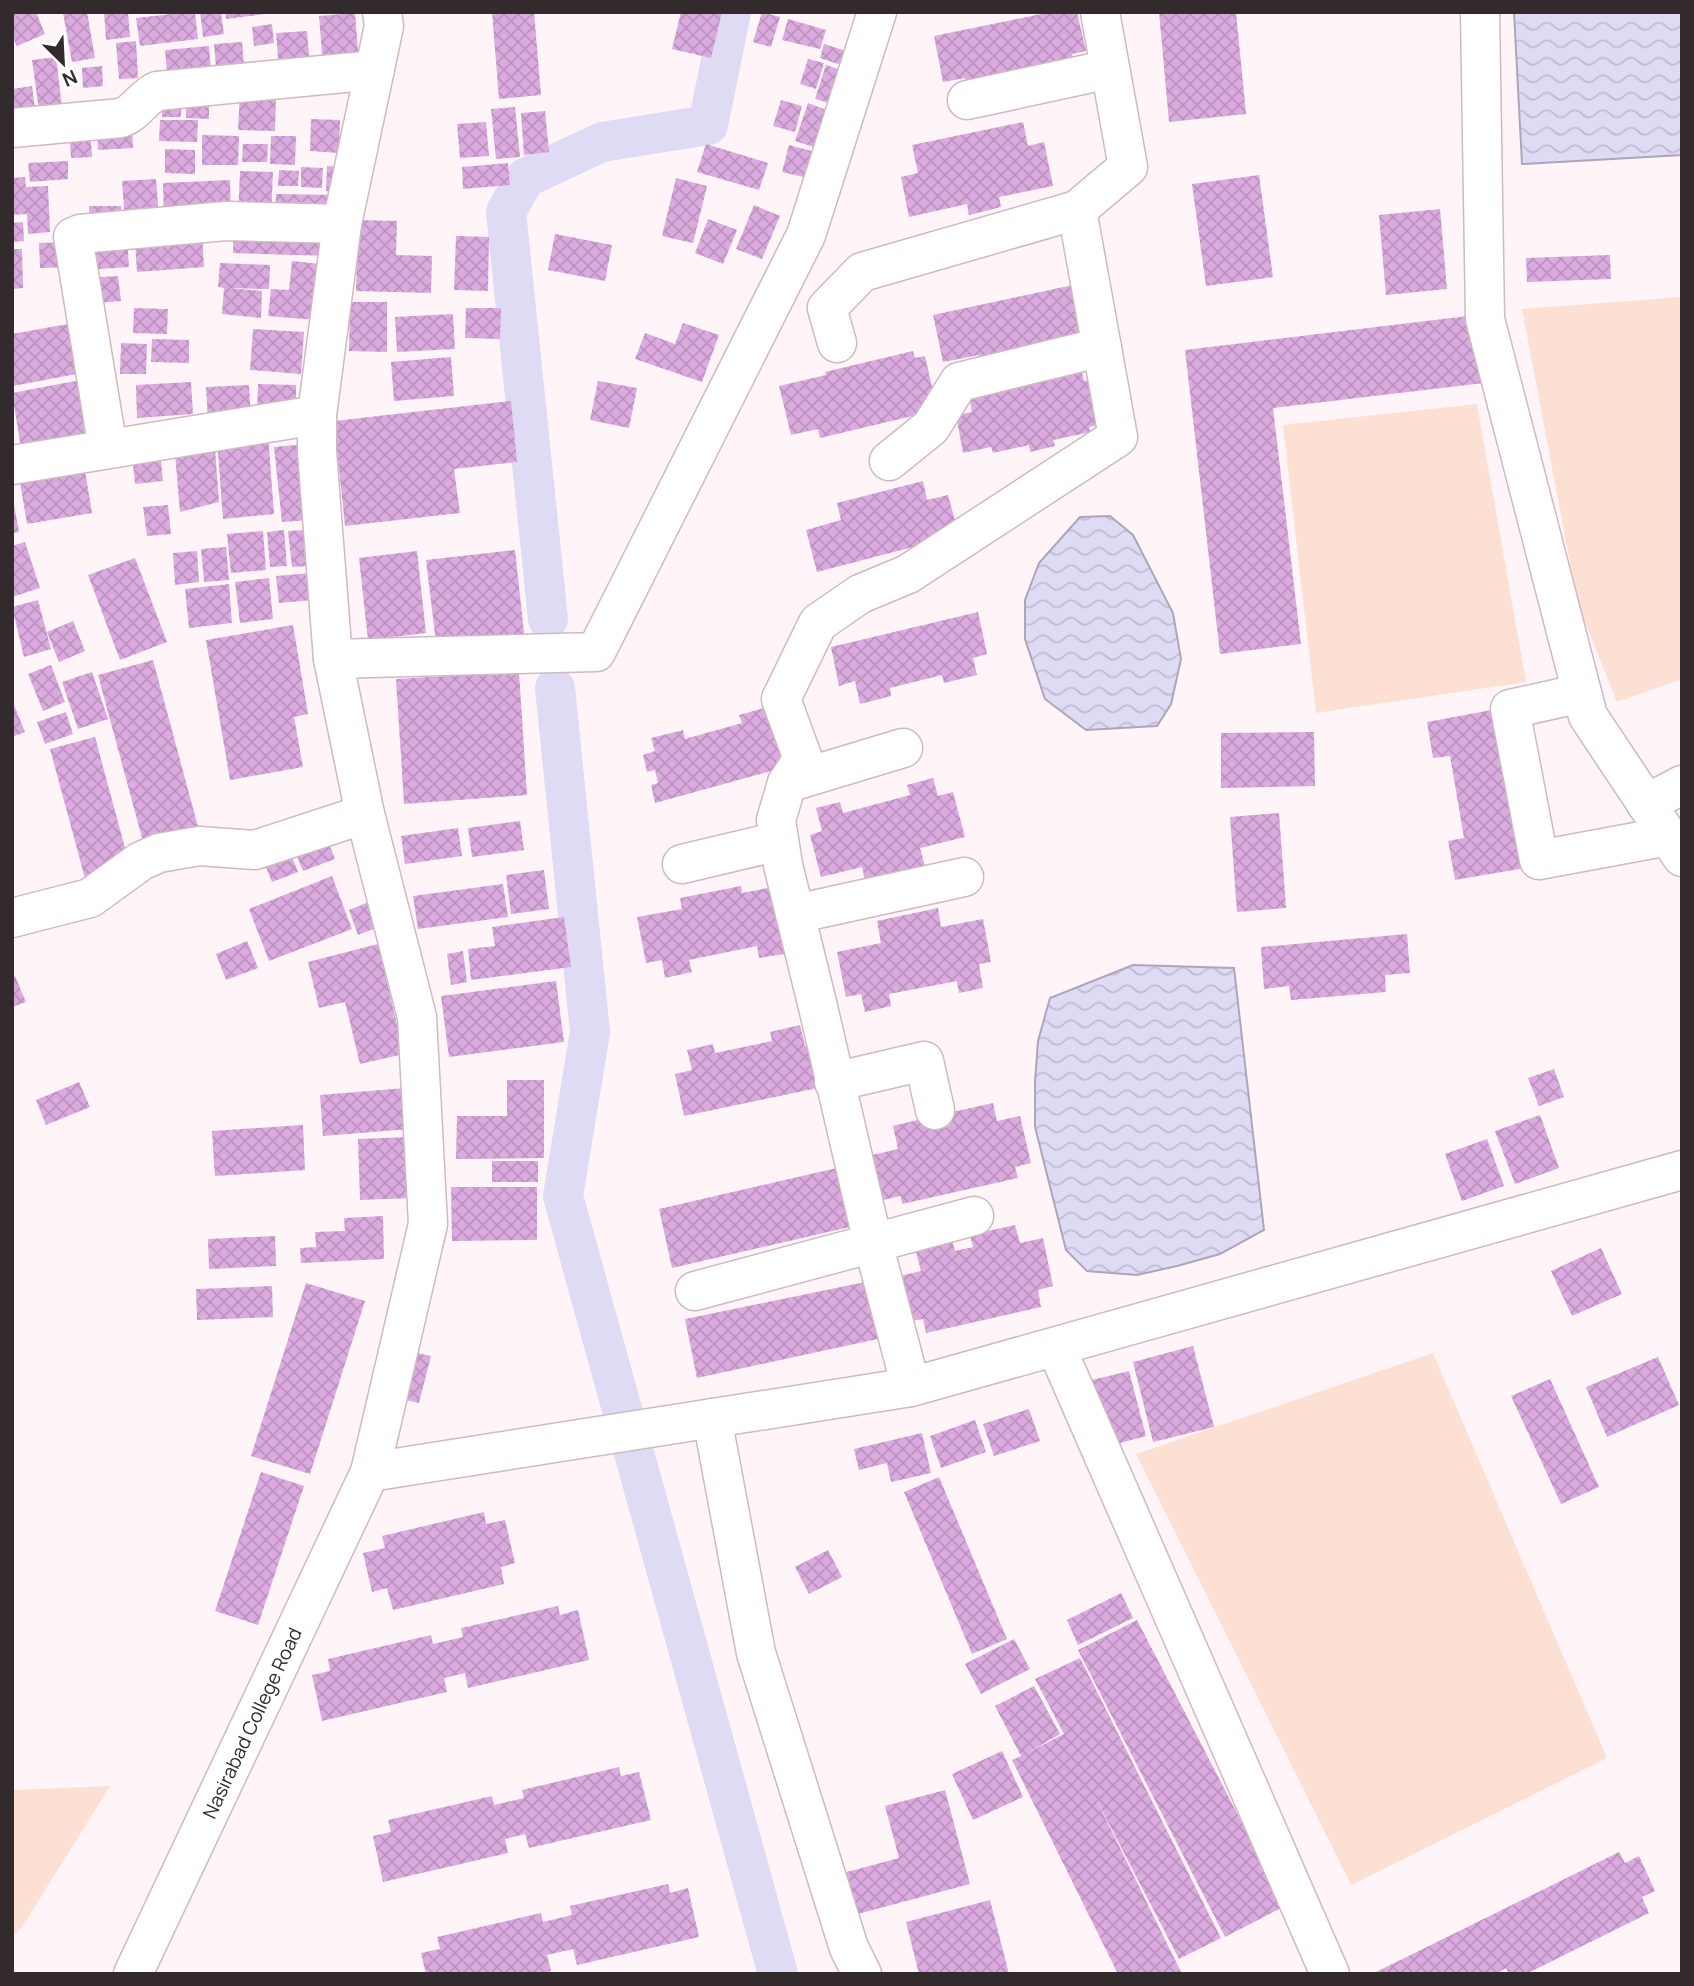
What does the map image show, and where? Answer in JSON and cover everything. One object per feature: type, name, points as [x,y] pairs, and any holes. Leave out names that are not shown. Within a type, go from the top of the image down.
[{"type":"street","name":"Nasirabad College Road","points":[[133,1974],[370,1472],[428,1224],[417,1017],[365,814],[333,659],[317,452],[317,415],[342,224],[383,26],[382,12]]},
{"type":"street","points":[[333,659],[596,652],[806,235],[877,12]]},
{"type":"street","points":[[837,343],[827,308],[862,272],[1077,210],[1128,167],[1100,12]]},
{"type":"street","points":[[1480,12],[1485,319],[1583,693],[1588,716],[1675,846],[1539,860],[1510,709],[1583,693]]},
{"type":"street","points":[[12,128],[121,118],[130,115],[145,98],[157,91],[374,69]]},
{"type":"street","points":[[967,100],[1110,69]]},
{"type":"street","points":[[911,1387],[873,1244],[783,865],[776,820],[787,783],[803,759],[780,699],[818,623],[860,594],[908,574],[1118,437],[1077,210]]},
{"type":"street","points":[[108,449],[73,237],[80,234],[226,221],[342,224]]},
{"type":"street","points":[[889,461],[931,427],[959,382],[1102,347]]},
{"type":"street","points":[[12,465],[317,415]]},
{"type":"street","points":[[787,783],[903,748]]},
{"type":"street","points":[[1646,804],[1682,785]]},
{"type":"street","points":[[12,918],[90,898],[141,861],[159,853],[199,846],[254,850],[365,814]]},
{"type":"street","points":[[682,864],[779,841]]},
{"type":"street","points":[[795,914],[964,877]]},
{"type":"street","points":[[834,1082],[924,1061],[935,1110]]},
{"type":"street","points":[[370,1472],[911,1387],[1682,1170]]},
{"type":"street","points":[[695,1291],[974,1216]]},
{"type":"street","points":[[1056,1348],[1330,1974]]},
{"type":"street","points":[[712,1418],[756,1653],[849,1948],[862,1974]]},
{"type":"shaded area","points":[[1682,297],[1682,679],[1617,702],[1578,605],[1522,309]]},
{"type":"shaded area","points":[[1477,404],[1526,682],[1316,713],[1283,425]]},
{"type":"shaded area","points":[[1433,1353],[1607,1758],[1351,1885],[1136,1454]]},
{"type":"shaded area","points":[[110,1786],[22,1927],[12,1937],[12,1790]]},
{"type":"water","points":[[1514,12],[1682,12],[1682,155],[1522,164]]},
{"type":"water","points":[[1110,516],[1133,535],[1173,613],[1181,659],[1171,704],[1157,726],[1086,730],[1045,699],[1025,639],[1025,600],[1039,563],[1080,517]]},
{"type":"water","points":[[1133,965],[1234,968],[1264,1230],[1220,1254],[1137,1275],[1087,1271],[1066,1250],[1035,1127],[1038,1041],[1050,998]]},
{"type":"building","points":[[12,12],[36,12],[45,34],[17,46],[12,36]]},
{"type":"building","points":[[87,12],[95,58],[72,62],[63,13]]},
{"type":"building","points":[[104,12],[128,12],[130,37],[106,40]]},
{"type":"building","points":[[171,12],[195,12],[198,39],[140,46],[136,18]]},
{"type":"building","points":[[200,12],[221,12],[224,34],[203,37]]},
{"type":"building","points":[[226,12],[265,12],[265,14],[226,19]]},
{"type":"building","points":[[492,12],[534,12],[541,95],[499,99]]},
{"type":"building","points":[[681,12],[722,12],[711,58],[672,49]]},
{"type":"building","points":[[762,12],[780,17],[771,47],[753,42]]},
{"type":"building","points":[[1051,12],[1077,12],[1086,51],[1072,54],[1076,72],[969,94],[965,78],[943,82],[934,36]]},
{"type":"building","points":[[1159,12],[1236,12],[1246,114],[1169,122]]},
{"type":"building","points":[[355,13],[359,64],[323,66],[319,16]]},
{"type":"building","points":[[788,19],[826,30],[820,49],[782,40]]},
{"type":"building","points":[[272,24],[274,43],[254,46],[252,27]]},
{"type":"building","points":[[307,31],[310,67],[279,69],[276,33]]},
{"type":"building","points":[[136,41],[138,78],[119,79],[116,43]]},
{"type":"building","points":[[242,42],[245,77],[217,79],[214,44]]},
{"type":"building","points":[[824,44],[849,52],[844,66],[820,58]]},
{"type":"building","points":[[209,46],[212,81],[168,84],[165,50]]},
{"type":"building","points":[[56,57],[63,116],[40,118],[32,60]]},
{"type":"building","points":[[808,59],[824,63],[816,89],[800,84]]},
{"type":"building","points":[[826,65],[844,71],[833,104],[815,99]]},
{"type":"building","points":[[102,66],[103,86],[83,88],[82,68]]},
{"type":"building","points":[[32,86],[36,115],[12,118],[12,89]]},
{"type":"building","points":[[240,91],[276,92],[275,131],[238,130]]},
{"type":"building","points":[[186,96],[209,96],[209,119],[186,118]]},
{"type":"building","points":[[781,100],[802,106],[795,132],[773,126]]},
{"type":"building","points":[[162,102],[181,102],[181,117],[162,117]]},
{"type":"building","points":[[808,103],[832,112],[820,149],[795,141]]},
{"type":"building","points":[[515,107],[520,157],[496,159],[491,109]]},
{"type":"building","points":[[545,111],[549,152],[524,155],[521,113]]},
{"type":"building","points":[[311,119],[340,120],[339,153],[310,151]]},
{"type":"building","points":[[160,120],[198,120],[197,142],[159,141]]},
{"type":"building","points":[[132,122],[133,148],[98,150],[97,124]]},
{"type":"building","points":[[486,122],[489,156],[460,158],[457,124]]},
{"type":"building","points":[[1023,122],[1028,146],[1044,142],[1053,186],[999,197],[1001,207],[969,215],[967,204],[909,217],[901,177],[918,173],[912,145]]},
{"type":"building","points":[[90,126],[92,157],[71,158],[69,128]]},
{"type":"building","points":[[202,135],[239,136],[238,165],[202,165]]},
{"type":"building","points":[[271,136],[296,136],[295,165],[270,164]]},
{"type":"building","points":[[243,144],[268,144],[267,162],[242,162]]},
{"type":"building","points":[[706,144],[768,163],[759,190],[697,172]]},
{"type":"building","points":[[789,145],[819,153],[812,179],[782,172]]},
{"type":"building","points":[[165,149],[195,150],[195,174],[165,173]]},
{"type":"building","points":[[68,161],[68,179],[30,182],[28,163]]},
{"type":"building","points":[[508,163],[510,185],[463,189],[462,167]]},
{"type":"building","points":[[327,166],[345,167],[344,192],[326,191]]},
{"type":"building","points":[[301,167],[323,168],[322,188],[301,187]]},
{"type":"building","points":[[279,170],[299,171],[298,186],[278,186]]},
{"type":"building","points":[[240,171],[273,172],[271,218],[238,217]]},
{"type":"building","points":[[1259,175],[1273,277],[1206,286],[1192,184]]},
{"type":"building","points":[[25,177],[26,187],[48,186],[50,232],[28,234],[27,214],[12,215],[12,178]]},
{"type":"building","points":[[676,178],[707,186],[693,243],[662,236]]},
{"type":"building","points":[[156,179],[159,219],[125,221],[122,181]]},
{"type":"building","points":[[230,180],[231,216],[164,219],[163,183]]},
{"type":"building","points":[[276,194],[334,195],[333,218],[275,216]]},
{"type":"building","points":[[754,205],[780,216],[762,259],[736,249]]},
{"type":"building","points":[[89,206],[121,206],[121,228],[90,229]]},
{"type":"building","points":[[1440,209],[1447,289],[1386,295],[1379,215]]},
{"type":"building","points":[[708,219],[737,230],[723,264],[695,253]]},
{"type":"building","points":[[358,220],[397,221],[396,255],[432,256],[431,293],[356,291]]},
{"type":"building","points":[[23,222],[24,241],[12,242],[12,223]]},
{"type":"building","points":[[234,226],[330,229],[329,256],[233,253]]},
{"type":"building","points":[[202,234],[204,267],[137,272],[135,239]]},
{"type":"building","points":[[555,234],[612,245],[605,281],[548,270]]},
{"type":"building","points":[[127,235],[129,267],[85,270],[83,238]]},
{"type":"building","points":[[456,236],[489,237],[488,291],[454,290]]},
{"type":"building","points":[[72,242],[72,267],[40,268],[39,243]]},
{"type":"building","points":[[12,249],[22,249],[23,288],[12,289]]},
{"type":"building","points":[[1610,255],[1611,279],[1527,282],[1526,258]]},
{"type":"building","points":[[292,261],[321,264],[316,320],[268,316],[271,289],[289,290]]},
{"type":"building","points":[[220,263],[270,265],[269,289],[228,288],[262,291],[261,318],[222,314],[224,288],[218,287]]},
{"type":"building","points":[[118,276],[121,301],[88,304],[87,278]]},
{"type":"building","points":[[1082,283],[1092,330],[1070,335],[1074,349],[982,369],[979,355],[943,362],[933,315]]},
{"type":"building","points":[[350,302],[387,302],[387,352],[349,351]]},
{"type":"building","points":[[134,308],[168,309],[167,334],[133,333]]},
{"type":"building","points":[[466,308],[501,308],[500,339],[465,338]]},
{"type":"building","points":[[453,314],[455,349],[397,352],[395,317]]},
{"type":"building","points":[[1476,315],[1484,383],[1273,408],[1301,644],[1220,654],[1185,350]]},
{"type":"building","points":[[79,322],[87,372],[13,386],[12,334]]},
{"type":"building","points":[[683,323],[719,335],[702,382],[635,359],[645,333],[675,344]]},
{"type":"building","points":[[253,329],[304,332],[301,374],[250,370]]},
{"type":"building","points":[[152,339],[189,340],[189,363],[151,362]]},
{"type":"building","points":[[121,343],[147,344],[146,374],[120,374]]},
{"type":"building","points":[[913,351],[915,358],[925,356],[935,400],[922,403],[925,413],[820,438],[818,429],[791,435],[779,386]]},
{"type":"building","points":[[451,357],[454,396],[394,401],[391,362]]},
{"type":"building","points":[[1081,367],[1084,381],[1099,378],[1108,423],[1089,427],[1091,432],[1053,440],[1055,446],[1030,452],[1029,445],[993,453],[991,447],[963,453],[956,415],[972,412],[968,391]]},
{"type":"building","points":[[91,378],[103,439],[22,454],[12,393]]},
{"type":"building","points":[[598,381],[637,388],[629,428],[590,420]]},
{"type":"building","points":[[191,382],[193,414],[137,418],[136,385]]},
{"type":"building","points":[[258,384],[296,385],[296,412],[257,411]]},
{"type":"building","points":[[249,385],[251,418],[208,420],[206,387]]},
{"type":"building","points":[[511,401],[517,462],[454,469],[460,513],[345,526],[334,421]]},
{"type":"building","points":[[268,434],[274,514],[223,519],[217,439]]},
{"type":"building","points":[[307,444],[310,520],[282,522],[274,447]]},
{"type":"building","points":[[215,449],[219,502],[180,512],[175,454]]},
{"type":"building","points":[[160,452],[163,481],[135,484],[132,456]]},
{"type":"building","points":[[85,471],[92,513],[27,524],[20,482]]},
{"type":"building","points":[[923,481],[927,500],[948,495],[959,535],[817,572],[806,530],[841,520],[837,503]]},
{"type":"building","points":[[12,493],[19,532],[12,533]]},
{"type":"building","points":[[168,505],[171,534],[147,536],[143,507]]},
{"type":"building","points":[[321,529],[324,565],[292,567],[288,531]]},
{"type":"building","points":[[284,530],[287,566],[270,567],[267,532]]},
{"type":"building","points":[[263,531],[266,570],[231,573],[227,534]]},
{"type":"building","points":[[25,542],[40,588],[12,597],[12,546]]},
{"type":"building","points":[[226,547],[229,580],[204,582],[201,549]]},
{"type":"building","points":[[515,550],[525,642],[437,651],[426,560]]},
{"type":"building","points":[[197,551],[199,582],[175,585],[173,553]]},
{"type":"building","points":[[417,551],[426,633],[368,640],[359,558]]},
{"type":"building","points":[[135,558],[167,642],[120,660],[88,575]]},
{"type":"building","points":[[322,572],[324,599],[279,603],[276,576]]},
{"type":"building","points":[[269,578],[273,619],[240,623],[235,582]]},
{"type":"building","points":[[229,584],[232,623],[189,628],[185,589]]},
{"type":"building","points":[[38,600],[51,649],[24,657],[12,607]]},
{"type":"building","points":[[978,612],[987,654],[973,658],[977,675],[944,683],[942,675],[890,688],[891,696],[860,704],[855,681],[839,686],[831,647]]},
{"type":"building","points":[[73,621],[85,651],[59,662],[47,632]]},
{"type":"building","points":[[293,625],[308,714],[294,717],[303,767],[230,780],[206,640]]},
{"type":"building","points":[[153,660],[200,834],[145,849],[98,675]]},
{"type":"building","points":[[51,665],[65,702],[43,711],[28,674]]},
{"type":"building","points":[[92,672],[108,719],[78,729],[62,682]]},
{"type":"building","points":[[519,672],[527,795],[404,804],[396,679]]},
{"type":"building","points":[[12,700],[25,732],[12,737]]},
{"type":"building","points":[[764,708],[770,726],[782,723],[793,765],[655,803],[651,785],[658,783],[655,770],[647,772],[643,755],[655,751],[651,738],[683,730],[685,739],[742,723],[739,715]]},
{"type":"building","points":[[1497,709],[1525,868],[1455,880],[1448,841],[1464,838],[1450,756],[1433,758],[1427,722]]},
{"type":"building","points":[[66,712],[73,734],[45,744],[37,722]]},
{"type":"building","points":[[1314,732],[1315,786],[1221,788],[1221,733]]},
{"type":"building","points":[[95,737],[128,859],[86,882],[50,749]]},
{"type":"building","points":[[933,778],[938,796],[953,792],[965,837],[920,848],[926,870],[866,886],[862,867],[821,877],[810,835],[822,831],[816,808],[840,802],[843,813],[910,795],[907,785]]},
{"type":"building","points":[[1279,813],[1286,908],[1237,912],[1230,817]]},
{"type":"building","points":[[520,821],[524,850],[472,857],[468,828]]},
{"type":"building","points":[[458,828],[462,856],[405,864],[401,836]]},
{"type":"building","points":[[325,833],[335,859],[303,871],[293,846]]},
{"type":"building","points":[[288,847],[298,872],[272,882],[262,857]]},
{"type":"building","points":[[544,870],[549,909],[511,914],[506,875]]},
{"type":"building","points":[[332,876],[352,929],[269,961],[249,909]]},
{"type":"building","points":[[503,884],[508,917],[418,929],[413,896]]},
{"type":"building","points":[[783,885],[779,930],[784,954],[759,958],[757,946],[689,960],[692,972],[665,978],[662,960],[646,963],[637,917],[682,909],[680,898],[741,886],[742,893]]},
{"type":"building","points":[[376,899],[386,924],[358,935],[349,910]]},
{"type":"building","points":[[938,908],[941,927],[983,919],[991,962],[979,964],[983,988],[959,993],[957,981],[889,994],[891,1006],[865,1012],[861,994],[846,997],[837,952],[881,943],[877,921]]},
{"type":"building","points":[[564,917],[571,967],[471,980],[468,949],[495,946],[492,927]]},
{"type":"building","points":[[1407,934],[1410,973],[1385,975],[1386,992],[1291,1000],[1289,986],[1264,989],[1261,947]]},
{"type":"building","points":[[247,941],[258,968],[226,980],[216,954]]},
{"type":"building","points":[[378,944],[404,1054],[360,1064],[345,1002],[319,1008],[308,962]]},
{"type":"building","points":[[463,951],[467,982],[451,985],[447,954]]},
{"type":"building","points":[[15,976],[26,1002],[12,1007],[12,977]]},
{"type":"building","points":[[556,981],[564,1042],[449,1057],[441,996]]},
{"type":"building","points":[[800,1025],[805,1046],[817,1043],[827,1086],[684,1116],[675,1074],[692,1070],[687,1050],[713,1044],[715,1053],[772,1041],[770,1032]]},
{"type":"building","points":[[1554,1069],[1564,1097],[1539,1106],[1528,1078]]},
{"type":"building","points":[[507,1080],[544,1080],[544,1158],[456,1159],[457,1116],[507,1116]]},
{"type":"building","points":[[79,1082],[90,1107],[46,1125],[36,1100]]},
{"type":"building","points":[[406,1088],[410,1129],[323,1136],[320,1095]]},
{"type":"building","points":[[993,1103],[997,1121],[1020,1116],[1031,1163],[1015,1167],[1018,1178],[902,1204],[901,1196],[883,1200],[872,1155],[898,1149],[893,1126],[929,1117],[932,1129],[950,1125],[948,1113]]},
{"type":"building","points":[[1540,1115],[1559,1168],[1515,1184],[1495,1131]]},
{"type":"building","points":[[303,1125],[305,1170],[215,1176],[212,1131]]},
{"type":"building","points":[[409,1137],[411,1198],[360,1200],[358,1139]]},
{"type":"building","points":[[1487,1139],[1504,1186],[1462,1201],[1445,1154]]},
{"type":"building","points":[[492,1161],[538,1161],[538,1182],[492,1182]]},
{"type":"building","points":[[841,1167],[854,1226],[672,1268],[659,1209]]},
{"type":"building","points":[[451,1187],[537,1187],[537,1240],[452,1241]]},
{"type":"building","points":[[383,1216],[384,1259],[301,1263],[300,1248],[316,1247],[315,1232],[345,1231],[344,1218]]},
{"type":"building","points":[[1015,1225],[1020,1243],[1043,1238],[1053,1286],[1038,1290],[1041,1307],[926,1333],[923,1319],[905,1322],[895,1277],[921,1271],[915,1248],[952,1240],[955,1251],[973,1247],[970,1235]]},
{"type":"building","points":[[275,1236],[276,1266],[209,1269],[208,1239]]},
{"type":"building","points":[[1601,1248],[1622,1294],[1572,1316],[1551,1271]]},
{"type":"building","points":[[870,1281],[882,1338],[697,1378],[685,1319]]},
{"type":"building","points":[[306,1283],[365,1301],[310,1474],[251,1456]]},
{"type":"building","points":[[272,1286],[273,1317],[197,1320],[196,1289]]},
{"type":"building","points":[[1193,1346],[1214,1427],[1153,1442],[1133,1362]]},
{"type":"building","points":[[408,1351],[431,1356],[419,1403],[396,1398]]},
{"type":"building","points":[[1658,1357],[1679,1405],[1607,1437],[1586,1387]]},
{"type":"building","points":[[1129,1371],[1146,1436],[1109,1446],[1092,1380]]},
{"type":"building","points":[[1550,1379],[1599,1487],[1561,1504],[1511,1396]]},
{"type":"building","points":[[1029,1409],[1040,1441],[994,1456],[983,1424]]},
{"type":"building","points":[[975,1420],[986,1452],[941,1468],[930,1436]]},
{"type":"building","points":[[922,1433],[931,1473],[891,1482],[887,1463],[859,1470],[854,1449]]},
{"type":"building","points":[[261,1472],[304,1486],[258,1625],[215,1611]]},
{"type":"building","points":[[939,1477],[1007,1639],[972,1654],[904,1492]]},
{"type":"building","points":[[484,1512],[486,1524],[505,1520],[515,1563],[501,1567],[504,1584],[393,1610],[387,1588],[372,1592],[363,1553],[385,1548],[382,1536]]},
{"type":"building","points":[[828,1550],[842,1577],[809,1594],[795,1567]]},
{"type":"building","points":[[1121,1593],[1133,1618],[1078,1645],[1067,1620]]},
{"type":"building","points":[[558,1606],[560,1615],[578,1610],[589,1660],[468,1688],[465,1673],[444,1678],[447,1692],[322,1721],[312,1675],[330,1671],[328,1659],[431,1635],[433,1644],[463,1637],[461,1628]]},
{"type":"building","points":[[1137,1620],[1285,1906],[1225,1937],[1078,1650]]},
{"type":"building","points":[[1014,1639],[1030,1669],[981,1694],[965,1664]]},
{"type":"building","points":[[1080,1658],[1221,1938],[1179,1959],[1094,1795],[1182,1974],[1118,1974],[1012,1760],[1021,1756],[995,1706],[1034,1686],[1060,1734],[1027,1753],[1064,1734],[1035,1679]]},
{"type":"building","points":[[1002,1751],[1023,1797],[973,1820],[952,1774]]},
{"type":"building","points":[[619,1767],[621,1776],[639,1772],[651,1820],[529,1848],[525,1834],[505,1839],[508,1853],[383,1882],[373,1836],[391,1832],[388,1820],[492,1796],[494,1805],[524,1798],[522,1790]]},
{"type":"building","points":[[945,1790],[970,1884],[854,1915],[843,1873],[899,1858],[885,1806]]},
{"type":"building","points":[[1619,1852],[1625,1863],[1639,1856],[1655,1891],[1642,1897],[1649,1913],[1526,1974],[1509,1974],[1506,1968],[1496,1974],[1372,1974]]},
{"type":"building","points":[[668,1884],[670,1893],[688,1888],[699,1937],[577,1965],[573,1949],[547,1955],[551,1971],[539,1974],[426,1974],[421,1953],[440,1949],[437,1937],[541,1913],[543,1922],[572,1915],[570,1906]]},
{"type":"building","points":[[990,1900],[1009,1974],[919,1974],[906,1922]]},
{"type":"waterway","points":[[548,619],[506,212],[525,178],[602,142],[708,125],[731,12]]},
{"type":"waterway","points":[[555,688],[590,1032],[563,1196],[778,1974]]}]
